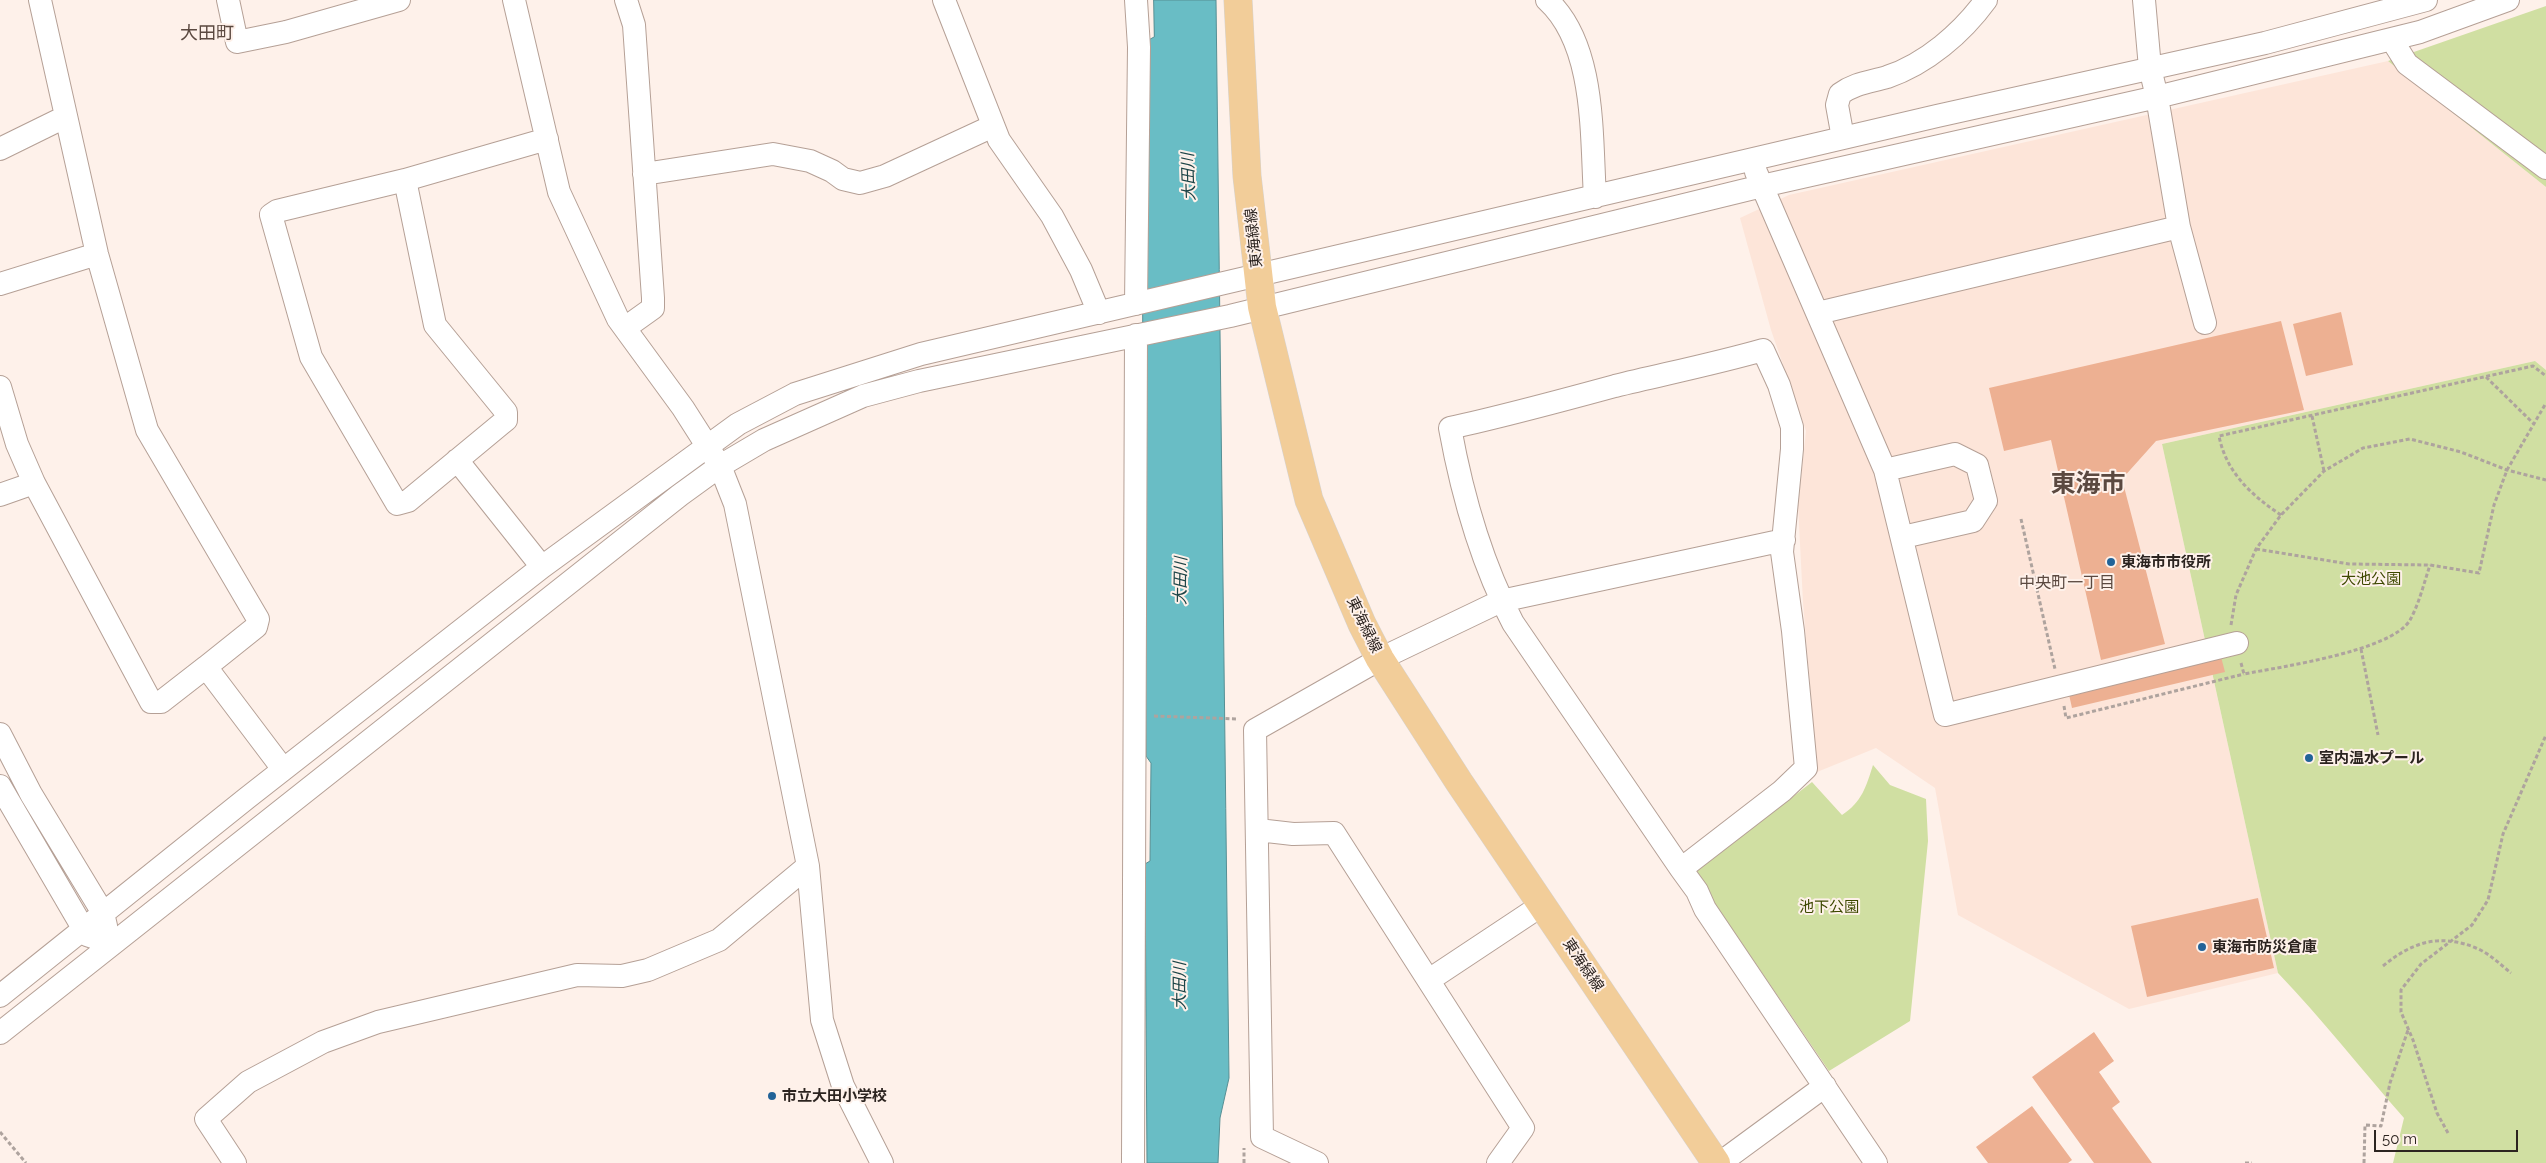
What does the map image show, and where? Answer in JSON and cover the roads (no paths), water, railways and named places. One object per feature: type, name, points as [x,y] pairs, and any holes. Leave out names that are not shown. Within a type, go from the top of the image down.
[{"type":"main road","name":"東海緑線","points":[[1238,0],[1248,176],[1262,307],[1309,500],[1362,624],[1380,659],[1542,905],[1716,1163]]},
{"type":"street","points":[[0,387],[17,444],[34,483],[151,702],[161,702],[256,627],[258,618],[147,430],[97,254],[40,0]]},
{"type":"street","points":[[228,0],[237,42],[286,32],[357,6],[399,0]]},
{"type":"street","points":[[514,0],[559,192],[618,319],[683,408],[720,466],[735,504],[808,866],[822,1020],[843,1086],[882,1163]]},
{"type":"street","points":[[625,328],[653,308],[634,25],[626,0]]},
{"type":"street","points":[[944,0],[999,140],[1052,216],[1081,270],[1099,313]]},
{"type":"street","points":[[1136,0],[1139,47],[1140,303]]},
{"type":"street","points":[[1547,0],[1556,8],[1577,46],[1588,90],[1595,197]]},
{"type":"street","points":[[1843,138],[1837,104],[1840,94],[1853,85],[1886,77],[1912,66],[1965,27],[1986,0]]},
{"type":"street","points":[[2144,0],[2150,68],[2157,97],[2179,227],[2205,323]]},
{"type":"street","points":[[0,1033],[656,513],[720,466],[764,440],[863,396],[963,371],[1230,316],[1762,186],[2157,97],[2392,40],[2420,32],[2508,0]]},
{"type":"street","points":[[0,996],[283,769],[542,568],[738,424],[795,394],[921,354],[1843,138],[2265,42],[2417,1]]},
{"type":"street","points":[[2392,40],[2407,64],[2546,168]]},
{"type":"street","points":[[0,149],[65,117]]},
{"type":"street","points":[[644,174],[773,154],[810,161],[832,171],[843,179],[860,183],[885,176],[993,126]]},
{"type":"street","points":[[405,180],[435,325],[506,412],[506,420],[408,501],[397,504],[310,357],[271,215],[277,211],[405,180],[547,139]]},
{"type":"street","points":[[1751,160],[1885,470],[1945,715],[2232,644]]},
{"type":"street","points":[[1818,314],[2179,227]]},
{"type":"street","points":[[0,284],[97,254]]},
{"type":"street","points":[[1134,1163],[1140,334]]},
{"type":"street","points":[[1681,869],[1782,791],[1806,768],[1807,761],[1793,631],[1782,552],[1792,449],[1792,427],[1779,385],[1763,350],[1698,368],[1617,386],[1524,411],[1450,428],[1471,516],[1501,600],[1513,623],[1681,869],[1696,890],[1705,909],[1876,1163]]},
{"type":"street","points":[[1885,470],[1955,454],[1977,465],[1986,501],[1973,521],[1902,537]]},
{"type":"street","points":[[457,460],[542,568]]},
{"type":"street","points":[[0,495],[34,483]]},
{"type":"street","points":[[1318,1163],[1262,1137],[1255,730],[1380,659],[1501,600],[1784,540]]},
{"type":"street","points":[[206,666],[283,769]]},
{"type":"street","points":[[0,734],[31,794],[103,913],[110,944]]},
{"type":"street","points":[[0,786],[87,935],[110,944]]},
{"type":"street","points":[[1258,830],[1293,834],[1334,833],[1523,1128],[1498,1163]]},
{"type":"street","points":[[235,1163],[206,1119],[248,1082],[323,1042],[378,1022],[577,975],[622,976],[648,970],[719,940],[808,866]]},
{"type":"street","points":[[1429,980],[1542,905]]},
{"type":"street","points":[[1720,1163],[1825,1086]]},
{"type":"water","name":"大田川","points":[[1154,0],[1216,0],[1229,1078],[1220,1118],[1218,1163],[1147,1163],[1145,864],[1150,861],[1151,763],[1146,756],[1142,227],[1145,42],[1154,37]]},
{"type":"place","name":"東海市市役所","points":[[2111,562]]},
{"type":"place","name":"室内温水プール","points":[[2309,758]]},
{"type":"place","name":"東海市防災倉庫","points":[[2202,947]]},
{"type":"place","name":"市立大田小学校","points":[[772,1096]]},
{"type":"district","name":"大田町","points":[[207,34]]},
{"type":"district","name":"東海市","points":[[2088,484]]},
{"type":"district","name":"中央町一丁目","points":[[2067,583]]},
{"type":"park label","name":"大池公園","points":[[2371,579]]},
{"type":"park label","name":"池下公園","points":[[1829,907]]}]
